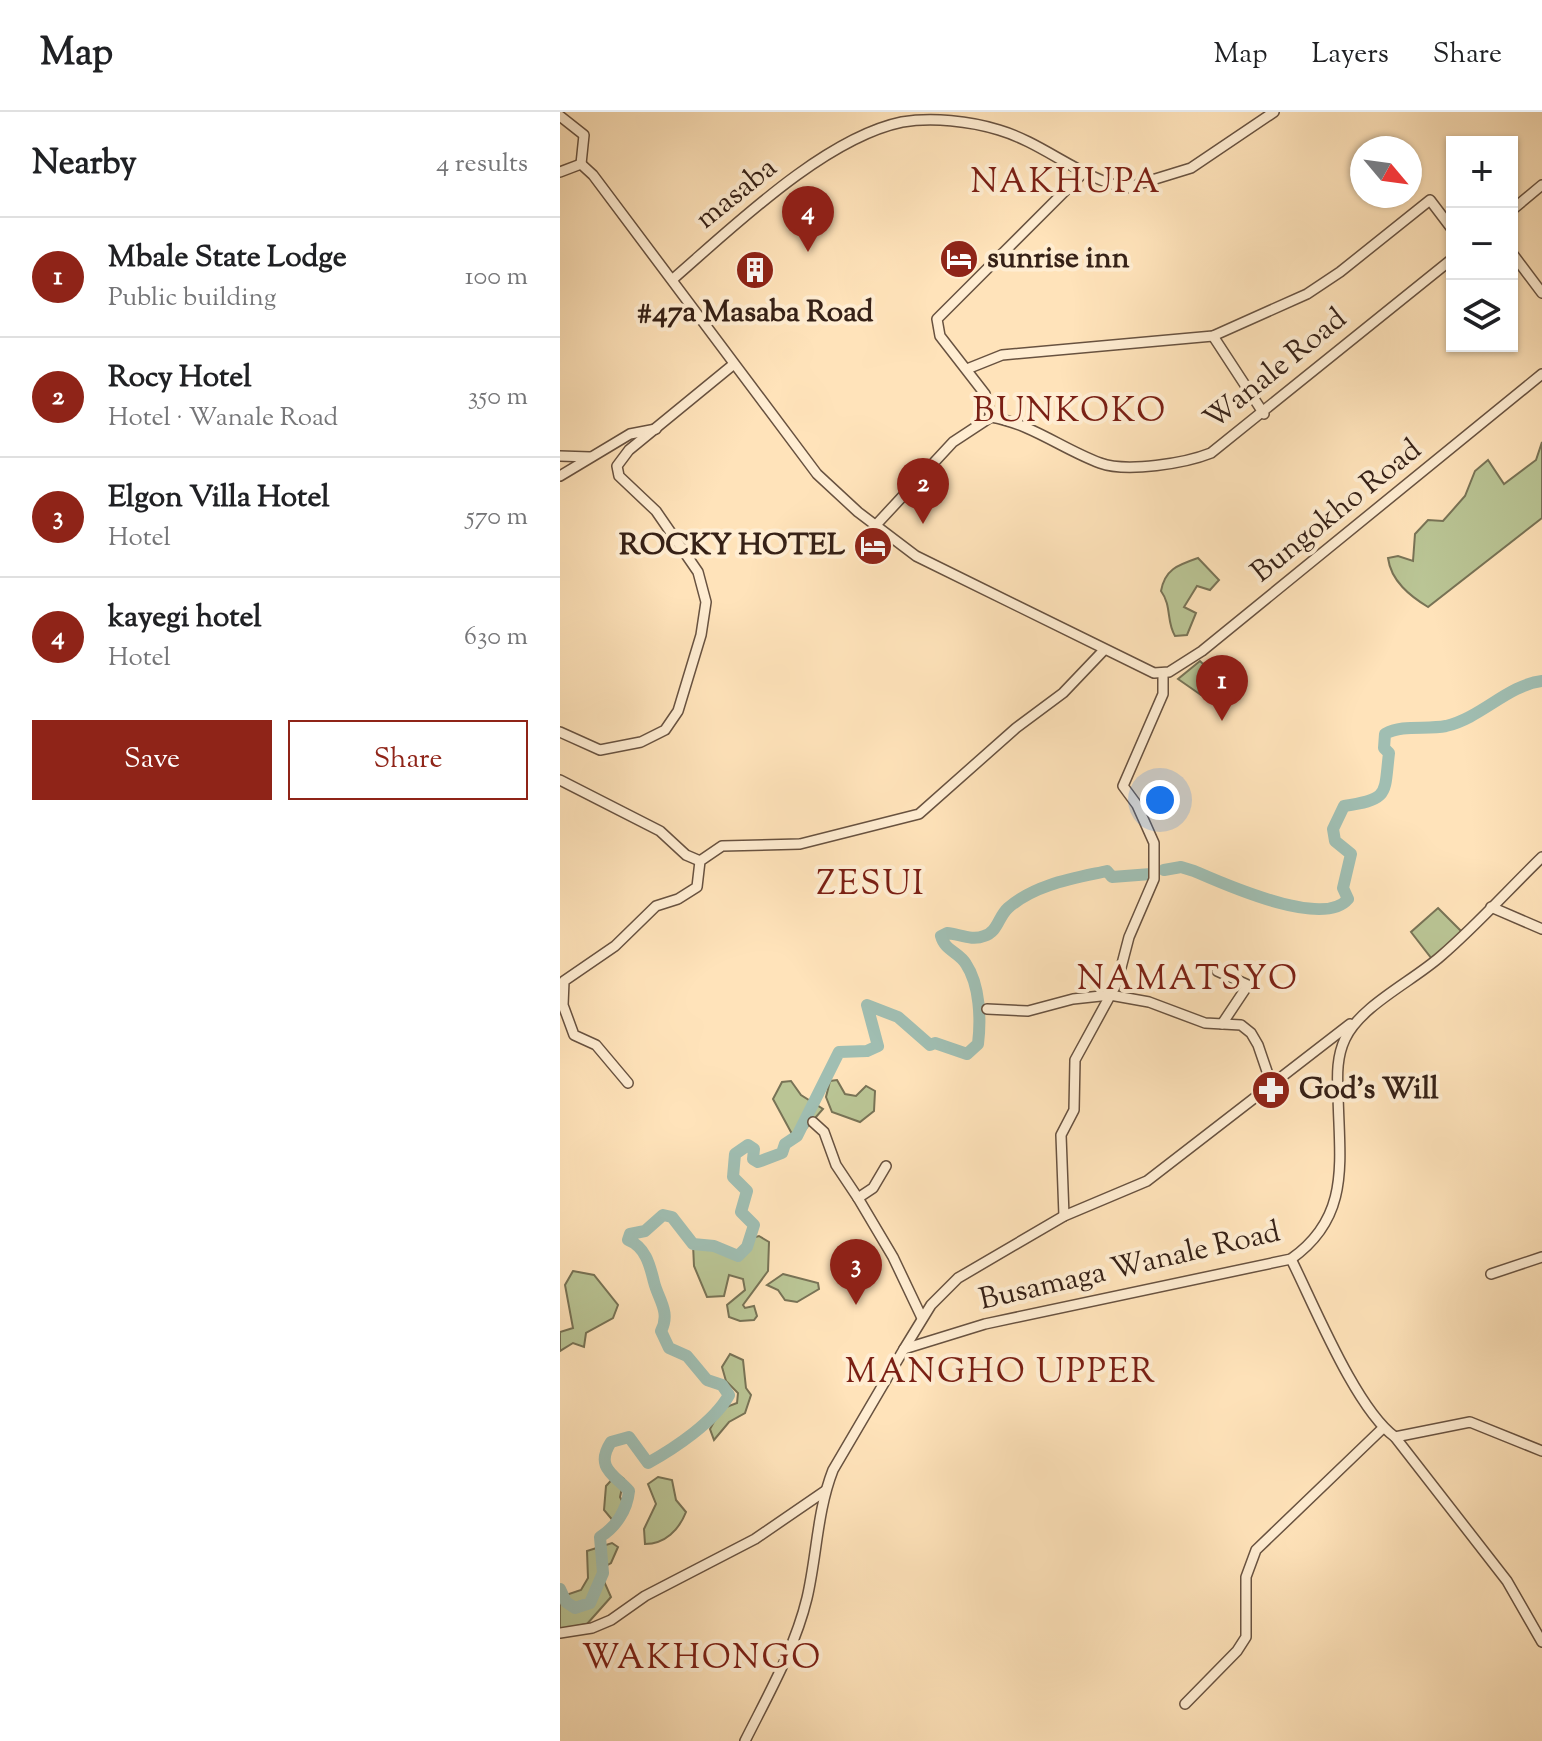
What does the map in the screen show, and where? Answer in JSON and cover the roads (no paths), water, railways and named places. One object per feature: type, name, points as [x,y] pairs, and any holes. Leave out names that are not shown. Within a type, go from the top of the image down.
[{"type":"street","points":[[901,123],[906,112]]},
{"type":"street","name":"masaba","points":[[673,279],[750,213],[815,164],[901,123],[945,121],[999,130],[1114,185],[1136,187],[1191,168],[1274,112]]},
{"type":"street","points":[[560,116],[584,135],[581,164],[673,279],[822,480],[875,526],[916,556],[1104,650],[1159,673],[1163,694],[1123,786],[1137,805],[1152,838],[1154,879],[1135,919],[1121,972],[1073,1068],[1074,1110],[1061,1135],[1064,1216]]},
{"type":"street","points":[[560,172],[581,164]]},
{"type":"street","points":[[875,526],[953,442],[991,417],[985,394],[940,336],[937,319],[1085,171]]},
{"type":"street","points":[[1514,208],[1542,185]]},
{"type":"street","points":[[967,369],[1002,355],[1213,336],[1329,280],[1430,200],[1446,221]]},
{"type":"street","points":[[1518,261],[1542,293]]},
{"type":"street","name":"Wanale Road","points":[[991,417],[1017,421],[1100,463],[1183,463],[1211,453],[1264,414],[1446,264]]},
{"type":"street","points":[[1213,336],[1264,414]]},
{"type":"street","points":[[560,732],[600,750],[621,747],[665,730],[678,711],[701,635],[706,602],[704,587],[698,572],[671,532],[653,507],[619,476],[617,466],[629,450],[734,364]]},
{"type":"street","name":"Bungokho Road","points":[[1159,673],[1178,667],[1242,621],[1542,374]]},
{"type":"street","points":[[560,476],[630,434],[659,428]]},
{"type":"street","points":[[560,456],[593,457]]},
{"type":"street","points":[[628,1083],[596,1045],[575,1037],[566,1018],[562,985],[568,977],[615,946],[656,906],[678,899],[697,887],[700,861],[722,846],[800,844],[919,814],[1005,737],[1067,690],[1104,650]]},
{"type":"street","points":[[560,780],[660,831],[686,855],[700,861]]},
{"type":"street","points":[[745,1741],[795,1635],[806,1600],[825,1491],[845,1445],[922,1318],[958,1278],[1064,1216],[1147,1181],[1438,960],[1542,857]]},
{"type":"street","points":[[1491,907],[1542,929]]},
{"type":"street","points":[[1217,971],[1248,985],[1222,1024]]},
{"type":"street","points":[[987,1009],[1028,1011],[1073,999],[1110,995],[1149,1002],[1195,1020],[1241,1025],[1251,1033],[1272,1086]]},
{"type":"street","name":"Busamaga Wanale Road","points":[[904,1349],[985,1324],[1291,1259],[1324,1230],[1334,1206],[1339,1173],[1337,1066],[1353,1022]]},
{"type":"street","points":[[813,1122],[824,1132],[836,1165],[882,1236],[922,1318]]},
{"type":"street","points":[[858,1198],[873,1188],[886,1166]]},
{"type":"street","points":[[1491,1274],[1542,1257]]},
{"type":"street","points":[[1291,1259],[1358,1390],[1383,1428],[1395,1437],[1507,1581],[1542,1642]]},
{"type":"street","points":[[1395,1437],[1470,1422],[1542,1451]]},
{"type":"street","points":[[1185,1704],[1237,1651],[1246,1637],[1246,1577],[1256,1550],[1383,1428]]},
{"type":"street","points":[[560,1633],[592,1628],[611,1620],[645,1596],[755,1539],[825,1491]]},
{"type":"waterway","points":[[1164,870],[1181,867],[1296,907],[1335,907],[1348,899],[1343,888],[1351,854],[1335,841],[1333,829],[1344,806],[1370,801],[1382,793],[1389,753],[1384,748],[1385,734],[1399,729],[1438,727],[1459,722],[1518,689],[1542,681]]},
{"type":"waterway","points":[[560,1589],[566,1602],[575,1608],[590,1603],[603,1573],[600,1537],[620,1517],[629,1491],[606,1465],[606,1451],[611,1442],[629,1437],[648,1463],[704,1424],[729,1395],[722,1385],[707,1380],[687,1356],[669,1348],[661,1331],[664,1312],[649,1264],[639,1247],[628,1240],[630,1234],[645,1231],[663,1215],[672,1217],[693,1244],[714,1246],[738,1256],[747,1247],[754,1225],[741,1212],[747,1191],[733,1177],[735,1154],[748,1145],[754,1149],[753,1159],[758,1162],[782,1153],[785,1144],[797,1136],[839,1052],[867,1051],[878,1046],[867,1005],[898,1017],[930,1045],[935,1043],[967,1054],[978,1044],[977,992],[971,972],[941,936],[947,933],[975,938],[989,934],[1008,908],[1030,893],[1056,883],[1107,871],[1112,877],[1151,874]]},
{"type":"place","name":"kayegi hotel","points":[[808,252]]},
{"type":"place","name":"sunrise inn","points":[[959,259]]},
{"type":"place","name":"#47a Masaba Road","points":[[755,270]]},
{"type":"place","name":"Rocy Hotel","points":[[923,524]]},
{"type":"place","name":"ROCKY HOTEL","points":[[873,546]]},
{"type":"place","name":"Mbale State Lodge","points":[[1222,721]]},
{"type":"place","name":"God's Will","points":[[1271,1090]]},
{"type":"place","name":"Elgon Villa Hotel","points":[[856,1305]]},
{"type":"district","name":"NAKHUPA","points":[[1066,183]]},
{"type":"district","name":"BUNKOKO","points":[[1070,412]]},
{"type":"district","name":"ZESUI","points":[[871,885]]},
{"type":"district","name":"NAMATSYO","points":[[1188,980]]},
{"type":"district","name":"MANGHO UPPER","points":[[1001,1373]]},
{"type":"district","name":"WAKHONGO","points":[[702,1659]]}]
